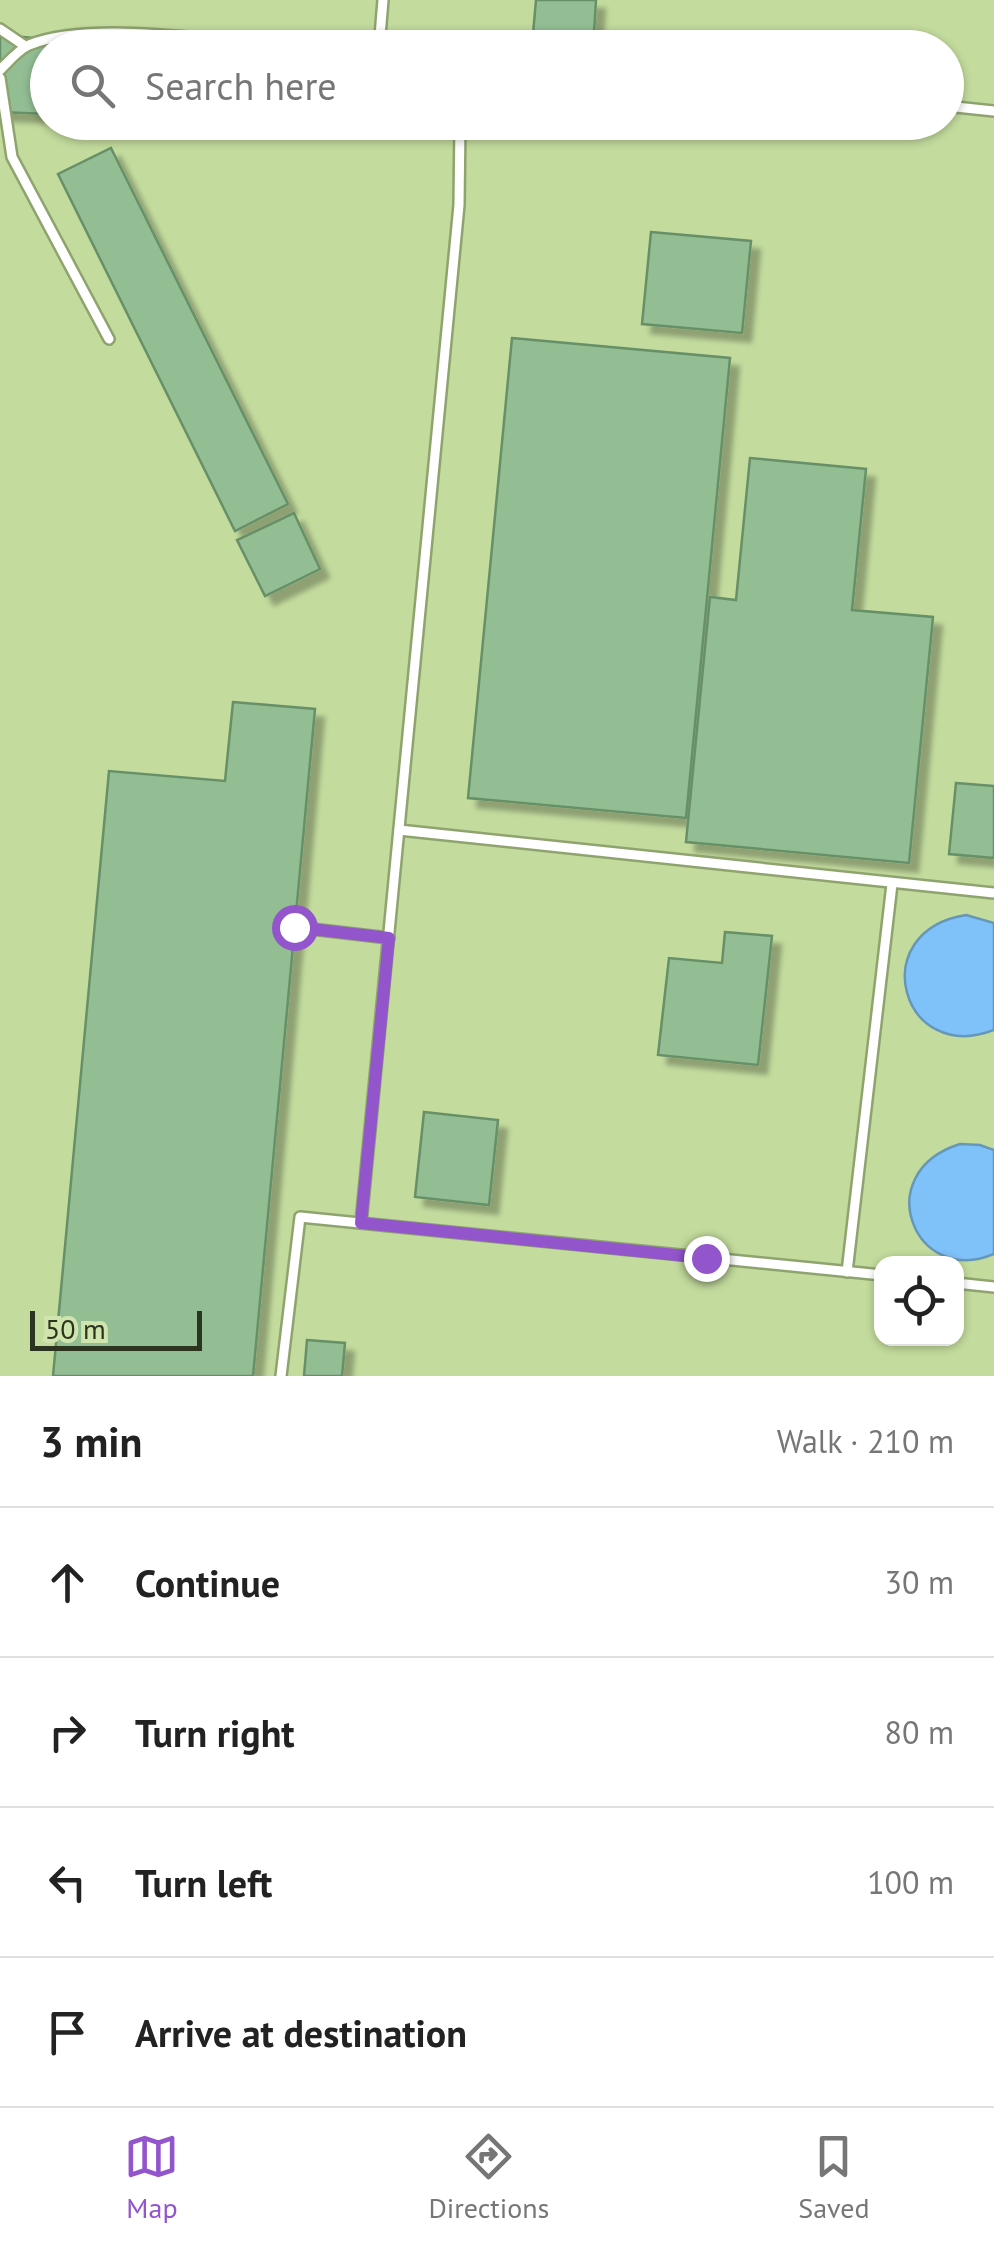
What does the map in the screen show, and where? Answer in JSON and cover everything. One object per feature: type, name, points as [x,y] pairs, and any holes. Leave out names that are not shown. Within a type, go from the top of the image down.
[{"type":"lane","points":[[380,30],[383,0]]},
{"type":"lane","points":[[0,30],[25,46]]},
{"type":"lane","points":[[30,45],[0,74],[12,157],[109,339]]},
{"type":"lane","points":[[964,108],[994,111]]},
{"type":"lane","points":[[361,1223],[459,205],[460,140]]},
{"type":"lane","points":[[399,830],[994,893]]},
{"type":"lane","points":[[847,1272],[892,884]]},
{"type":"lane","points":[[294,927],[389,938]]},
{"type":"lane","points":[[281,1376],[300,1217],[874,1275]]},
{"type":"lane","points":[[964,1284],[994,1287]]},
{"type":"shaded area","points":[[0,0],[994,0],[994,1376],[0,1376]]},
{"type":"water","points":[[966,915],[994,923],[994,1030],[962,1036],[936,1029],[917,1014],[907,992],[906,968],[914,945],[934,926]]},
{"type":"water","points":[[960,1144],[994,1150],[994,1254],[966,1260],[964,1256],[942,1255],[924,1242],[913,1223],[909,1201],[915,1178],[932,1158]]},
{"type":"building","points":[[536,0],[596,0],[594,30],[533,30]]},
{"type":"building","points":[[0,35],[30,38],[30,113],[0,112]]},
{"type":"building","points":[[111,148],[288,504],[235,531],[58,174]]},
{"type":"building","points":[[651,232],[751,241],[742,333],[642,324]]},
{"type":"building","points":[[512,338],[730,358],[686,818],[468,798]]},
{"type":"building","points":[[750,458],[866,469],[852,610],[933,617],[909,863],[686,842],[710,597],[736,600]]},
{"type":"building","points":[[294,513],[320,569],[265,596],[237,540]]},
{"type":"building","points":[[233,702],[315,709],[253,1376],[53,1376],[109,771],[225,781]]},
{"type":"building","points":[[956,783],[994,786],[994,858],[949,854]]},
{"type":"building","points":[[725,932],[772,936],[758,1065],[658,1055],[669,958],[722,963]]},
{"type":"building","points":[[424,1112],[498,1120],[489,1205],[415,1197]]},
{"type":"building","points":[[307,1340],[345,1343],[342,1376],[304,1376]]},
{"type":"route","points":[[294,927],[389,938],[361,1223],[706,1258]]}]
